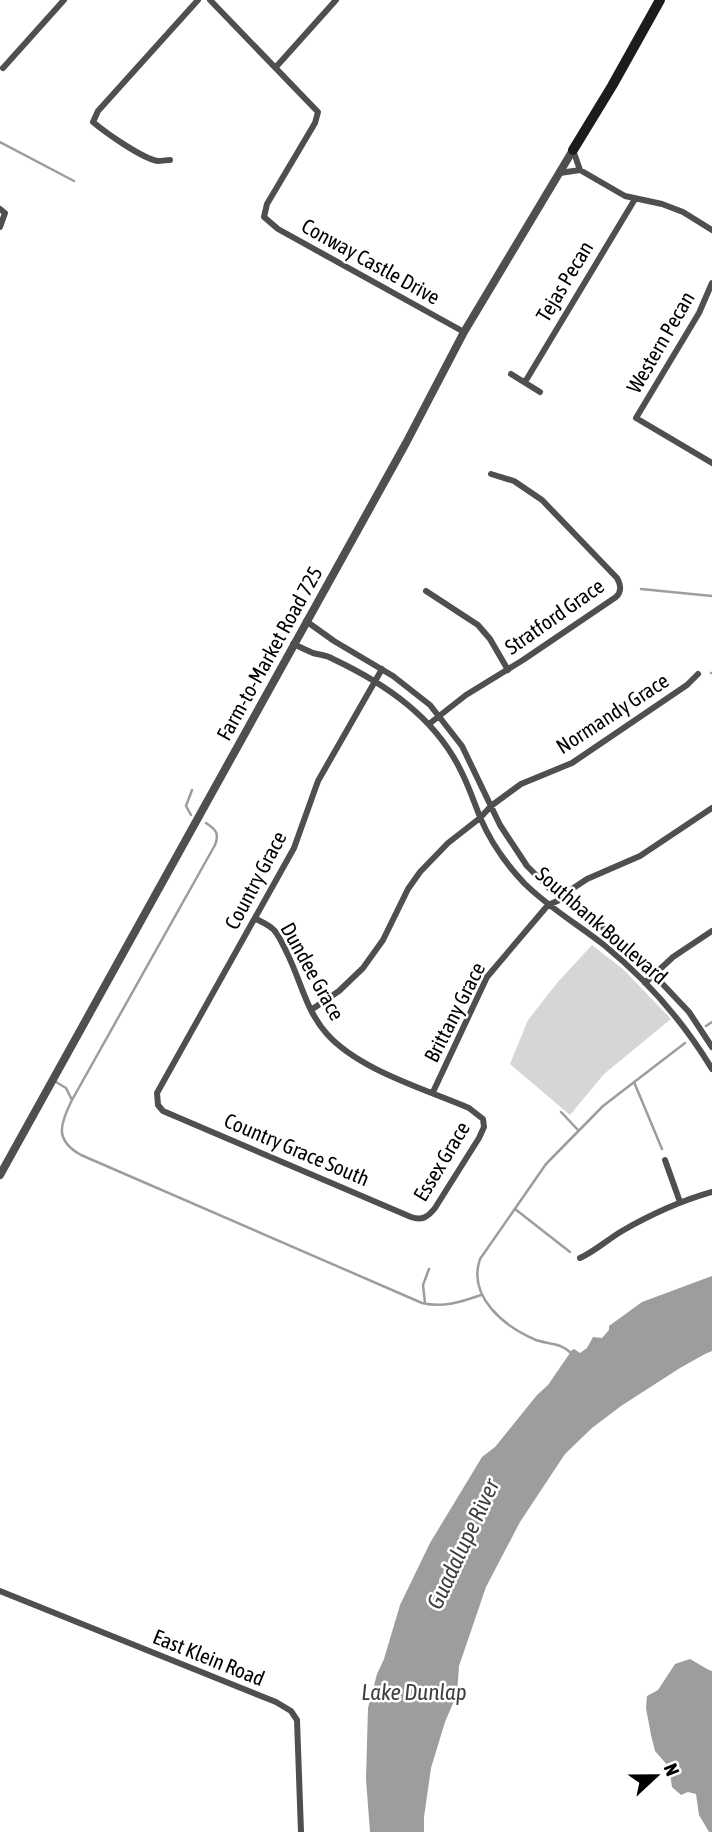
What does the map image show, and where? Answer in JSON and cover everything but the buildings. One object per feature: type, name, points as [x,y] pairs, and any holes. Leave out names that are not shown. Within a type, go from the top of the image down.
[{"type":"main road","points":[[573,150],[660,0]]},
{"type":"street","points":[[3,68],[64,0]]},
{"type":"street","points":[[170,160],[149,158],[93,122],[99,111],[198,0]]},
{"type":"street","points":[[210,0],[275,67],[336,0]]},
{"type":"street","name":"Conway Castle Drive","points":[[275,67],[318,112],[315,123],[267,204],[264,217],[278,229],[464,332]]},
{"type":"street","points":[[573,150],[580,170]]},
{"type":"street","name":"Farm-to-Market Road 725","points":[[0,1175],[406,443],[464,332],[573,150]]},
{"type":"street","points":[[560,173],[580,170],[625,196],[662,204],[683,212],[712,230]]},
{"type":"street","name":"Tejas Pecan","points":[[525,382],[635,199]]},
{"type":"street","points":[[0,227],[2,211]]},
{"type":"street","name":"Western Pecan","points":[[712,283],[699,313],[636,418],[712,463]]},
{"type":"street","points":[[511,374],[540,392]]},
{"type":"street","name":"Stratford Grace","points":[[429,724],[466,695],[616,597],[620,588],[617,578],[542,500],[514,481],[491,474]]},
{"type":"street","points":[[426,591],[478,625],[490,639],[508,670]]},
{"type":"street","name":"Southbank Boulevard","points":[[306,621],[334,642],[382,668],[415,692],[439,715],[468,757],[507,837],[527,866],[562,899],[616,937],[654,974],[688,1012],[712,1047]]},
{"type":"street","points":[[326,656],[334,642]]},
{"type":"street","name":"Southbank Boulevard","points":[[293,644],[326,656],[374,682],[406,702],[429,724],[456,761],[480,818],[506,862],[548,905],[621,959],[645,982],[678,1019],[712,1069]]},
{"type":"street","name":"Country Grace","points":[[158,1105],[157,1093],[256,919],[298,839],[318,781],[382,668]]},
{"type":"street","name":"Normandy Grace","points":[[311,1010],[339,992],[363,968],[383,940],[413,880],[440,850],[521,784],[572,762],[687,685],[698,674]]},
{"type":"street","name":"Brittany Grace","points":[[433,1093],[487,977],[548,905],[562,899],[587,878],[640,856],[712,808]]},
{"type":"street","name":"Dundee Grace","points":[[256,919],[272,929],[280,939],[311,1010],[327,1034],[363,1063],[472,1110],[481,1116],[484,1122]]},
{"type":"street","points":[[645,982],[673,957],[712,931]]},
{"type":"street","name":"Country Grace South","points":[[158,1105],[167,1113],[411,1217],[426,1218]]},
{"type":"street","name":"Essex Grace","points":[[426,1218],[479,1138],[484,1122]]},
{"type":"street","points":[[666,1160],[680,1202]]},
{"type":"street","points":[[580,1258],[634,1225],[680,1202],[712,1192]]},
{"type":"street","name":"East Klein Road","points":[[0,1591],[291,1711],[297,1720],[301,1832]]},
{"type":"shaded area","points":[[592,945],[624,970],[671,1019],[604,1074],[570,1115],[510,1064],[528,1020]]},
{"type":"water","name":"Lake Dunlap","points":[[712,1276],[712,1351],[621,1406],[592,1428],[565,1454],[520,1522],[486,1587],[459,1666],[457,1694],[431,1768],[424,1832],[370,1832],[366,1779],[368,1708],[377,1674],[400,1605],[430,1543],[482,1457],[495,1447],[548,1385],[572,1350],[580,1353],[587,1348],[593,1337],[602,1338],[609,1326],[642,1302]]},
{"type":"water","points":[[690,1659],[712,1671],[712,1832],[709,1832],[699,1815],[696,1794],[688,1792],[681,1795],[672,1787],[669,1767],[655,1751],[646,1708],[647,1696],[658,1690],[675,1664]]},
{"type":"waterway","points":[[0,142],[74,181]]},
{"type":"waterway","points":[[641,589],[712,596]]},
{"type":"waterway","points":[[191,815],[186,806],[192,790]]},
{"type":"waterway","points":[[206,823],[216,832],[215,845],[72,1100],[62,1124],[63,1137],[72,1149],[81,1155],[422,1303],[445,1305],[481,1295]]},
{"type":"waterway","points":[[706,1026],[712,1022]]},
{"type":"waterway","points":[[571,1353],[559,1345],[536,1340],[524,1334],[491,1309],[479,1286],[477,1273],[480,1259],[546,1164],[603,1106],[685,1043]]},
{"type":"waterway","points":[[56,1082],[66,1088],[72,1100]]},
{"type":"waterway","points":[[634,1082],[662,1149]]},
{"type":"waterway","points":[[561,1112],[578,1130]]},
{"type":"waterway","points":[[515,1209],[570,1252]]},
{"type":"waterway","points":[[425,1303],[423,1285],[429,1269]]},
{"type":"water label","name":"Guadalupe River","points":[[463,1544]]}]
